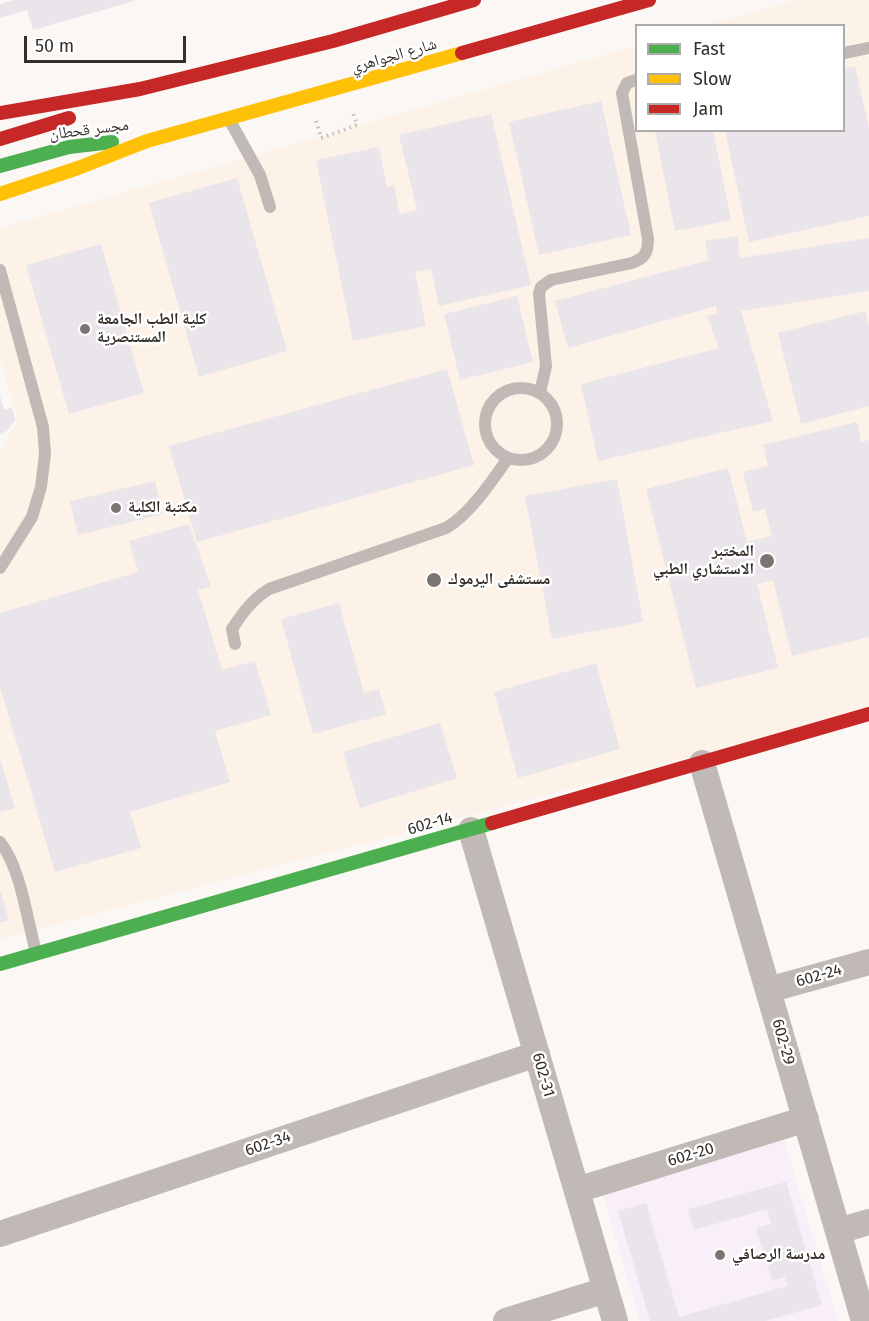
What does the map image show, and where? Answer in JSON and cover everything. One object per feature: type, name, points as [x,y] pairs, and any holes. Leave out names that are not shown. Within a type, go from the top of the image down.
[{"type":"main road","name":"شارع الجواهري","points":[[140,89],[333,41],[441,5],[474,0]]},
{"type":"main road","name":"شارع الجواهري","points":[[147,141],[229,120],[649,0]]},
{"type":"main road","points":[[0,113],[140,89]]},
{"type":"main road","name":"مجسر قحطان","points":[[0,139],[78,115],[140,89]]},
{"type":"main road","points":[[0,194],[78,168],[147,141]]},
{"type":"main road","name":"مجسر قحطان","points":[[0,166],[69,147],[95,143],[147,141]]},
{"type":"main road","name":"602-14","points":[[0,964],[869,714]]},
{"type":"street","name":"602-29","points":[[702,763],[864,1321]]},
{"type":"street","name":"602-31","points":[[471,830],[615,1321]]},
{"type":"street","name":"602-24","points":[[768,990],[869,962]]},
{"type":"street","name":"602-34","points":[[0,1234],[537,1054]]},
{"type":"street","name":"602-20","points":[[577,1190],[806,1119]]},
{"type":"street","points":[[838,1231],[869,1222]]},
{"type":"street","points":[[506,1321],[606,1290]]},
{"type":"lane","points":[[845,53],[869,48]]},
{"type":"lane","points":[[540,393],[546,366],[539,294],[541,287],[551,280],[632,263],[641,259],[648,249],[622,93],[627,83],[635,80]]},
{"type":"lane","points":[[229,120],[260,175],[270,207]]},
{"type":"lane","points":[[0,270],[43,427],[45,454],[41,487],[32,517],[0,568]]},
{"type":"lane","points":[[516,388],[528,388],[540,393],[551,402],[556,412],[558,425],[556,437],[549,448],[530,460],[508,458],[490,444],[485,421],[488,410],[494,400],[504,392],[516,388]]},
{"type":"lane","points":[[235,644],[232,629],[244,610],[257,597],[280,585],[446,528],[457,522],[492,482],[508,458]]},
{"type":"lane","points":[[0,842],[7,850],[15,871],[36,954]]},
{"type":"path","points":[[321,138],[357,124]]},
{"type":"shaded area","name":"مستشفى اليرموك","points":[[796,0],[869,0],[869,710],[0,939],[0,451],[18,420],[0,359],[0,228],[635,46],[635,132],[845,132],[845,24],[711,24]]},
{"type":"shaded area","name":"مدرسة الرصافي","points":[[783,1136],[838,1321],[640,1321],[601,1189]]},
{"type":"building","points":[[13,0],[134,1],[33,30],[27,10],[0,18],[0,4]]},
{"type":"building","points":[[855,66],[869,129],[869,216],[749,242],[725,132],[845,132],[845,69]]},
{"type":"building","points":[[601,101],[631,235],[539,255],[509,122]]},
{"type":"building","points":[[491,114],[531,285],[439,306],[431,269],[415,272],[426,326],[353,341],[316,160],[379,147],[387,187],[394,185],[400,214],[417,210],[399,135]]},
{"type":"building","points":[[655,132],[713,132],[731,220],[675,231]]},
{"type":"building","points":[[237,178],[287,351],[199,377],[149,203]]},
{"type":"building","points":[[737,236],[740,258],[869,238],[869,291],[741,311],[773,421],[598,461],[581,384],[719,348],[707,316],[717,314],[716,306],[568,348],[555,301],[709,260],[705,241]]},
{"type":"building","name":"كلية الطب الجامعة المستنصرية","points":[[101,244],[144,393],[69,414],[26,265]]},
{"type":"building","points":[[517,296],[533,362],[460,380],[444,314]]},
{"type":"building","points":[[865,311],[869,326],[869,406],[801,424],[778,333]]},
{"type":"building","points":[[447,369],[474,465],[197,542],[169,446]]},
{"type":"building","points":[[0,396],[4,410],[12,407],[15,420],[7,431],[0,434]]},
{"type":"building","name":"المختبر الاستشاري الطبي","points":[[857,422],[861,442],[869,440],[869,637],[792,656],[773,580],[757,584],[778,668],[696,688],[646,489],[728,468],[747,542],[772,536],[765,509],[753,512],[743,472],[768,466],[763,445]]},
{"type":"building","points":[[617,479],[643,622],[552,639],[525,496]]},
{"type":"building","name":"مكتبة الكلية","points":[[155,481],[163,514],[78,535],[70,501]]},
{"type":"building","points":[[189,524],[211,587],[198,590],[222,670],[255,661],[271,715],[215,731],[230,782],[130,812],[141,848],[55,872],[0,687],[0,613],[138,572],[129,541]]},
{"type":"building","points":[[339,603],[364,693],[379,689],[386,714],[313,734],[281,619]]},
{"type":"building","points":[[596,663],[620,749],[518,778],[494,692]]},
{"type":"building","points":[[440,723],[457,778],[360,808],[343,752]]},
{"type":"building","points":[[0,758],[15,808],[0,812]]},
{"type":"building","points":[[0,890],[9,920],[0,923]]},
{"type":"building","points":[[786,1182],[822,1305],[765,1321],[650,1321],[618,1211],[646,1203],[679,1317],[787,1286],[785,1277],[772,1281],[756,1228],[771,1224],[767,1209],[694,1230],[688,1209]]},
{"type":"traffic: fast","points":[[0,166],[69,147],[112,142]]},
{"type":"traffic: fast","points":[[0,964],[492,823]]},
{"type":"traffic: slow","points":[[0,194],[78,168],[147,141],[462,53]]},
{"type":"traffic: jam","points":[[0,113],[140,89],[333,41],[474,0]]},
{"type":"traffic: jam","points":[[462,53],[649,0]]},
{"type":"traffic: jam","points":[[0,139],[69,118]]},
{"type":"traffic: jam","points":[[492,823],[869,714]]},
{"type":"place","name":"كلية الطب الجامعة المستنصرية","points":[[85,329]]},
{"type":"place","name":"مكتبة الكلية","points":[[116,508]]},
{"type":"place","name":"المختبر الاستشاري الطبي","points":[[767,561]]},
{"type":"place","name":"مستشفى اليرموك","points":[[434,580]]},
{"type":"place","name":"مدرسة الرصافي","points":[[720,1255]]}]
